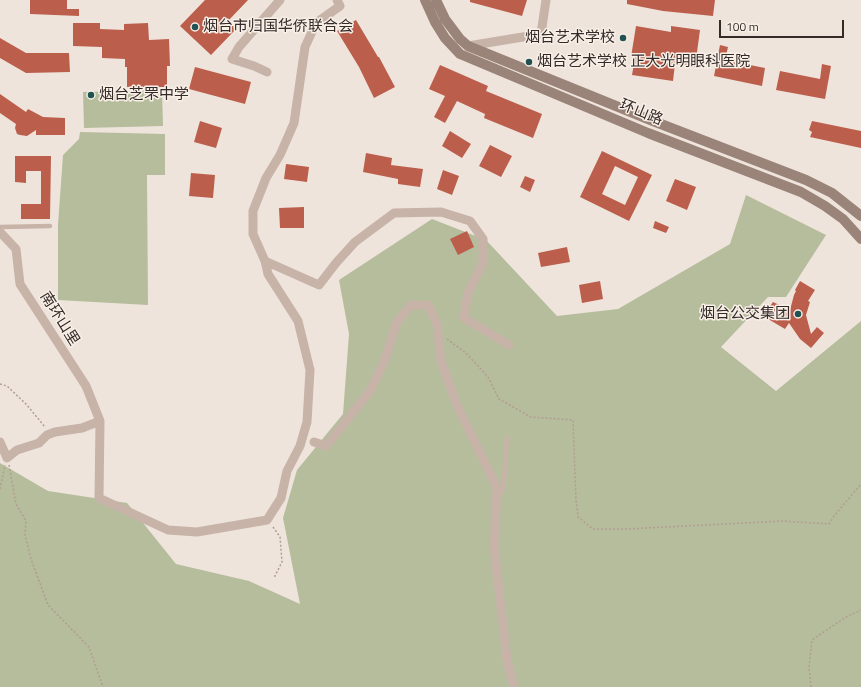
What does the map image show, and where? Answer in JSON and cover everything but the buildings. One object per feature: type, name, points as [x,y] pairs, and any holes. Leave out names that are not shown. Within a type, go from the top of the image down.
[{"type":"main road","name":"环山路","points":[[425,0],[435,22],[445,38],[460,54],[648,133],[801,192],[825,206],[843,219],[861,239]]},
{"type":"main road","name":"环山路","points":[[436,0],[444,19],[460,39],[468,46],[653,121],[806,180],[832,193],[861,216]]},
{"type":"street","points":[[267,72],[232,59],[239,46],[280,0]]},
{"type":"street","points":[[0,442],[7,458],[17,450],[39,443],[47,435],[82,428],[100,421],[99,498],[168,530],[197,532],[267,520],[280,498],[287,471],[300,446],[307,422],[310,370],[298,321],[268,274],[265,261],[253,234],[253,210],[266,178],[280,155],[294,123],[305,47],[316,23],[340,6],[337,0]]},
{"type":"street","points":[[468,46],[541,34],[546,0]]},
{"type":"street","points":[[265,261],[319,285],[355,242],[394,213],[441,212],[470,221],[482,239],[483,263],[468,293],[464,318],[509,345]]},
{"type":"street","name":"南环山里","points":[[0,232],[16,249],[20,284],[86,386],[100,421]]},
{"type":"street","points":[[314,442],[326,446],[370,391],[384,362],[397,322],[412,306],[428,306],[437,324],[441,361],[456,403],[497,488],[494,546],[507,660],[514,687]]},
{"type":"lane","points":[[0,227],[50,226]]},
{"type":"lane","points":[[497,496],[502,492],[504,483],[507,438]]},
{"type":"path","points":[[438,332],[467,354],[488,377],[499,399],[531,417],[573,420],[578,517],[593,529],[634,529],[783,521],[829,524],[861,484]]},
{"type":"path","points":[[0,384],[7,386],[26,404],[47,429],[56,432]]},
{"type":"path","points":[[0,489],[7,458]]},
{"type":"path","points":[[7,458],[16,504],[26,521],[25,535],[31,559],[48,605],[89,647],[103,687]]},
{"type":"path","points":[[267,520],[280,536],[282,562],[274,578]]},
{"type":"path","points":[[812,687],[809,667],[812,640],[846,617],[861,610]]},
{"type":"green space","points":[[162,90],[163,126],[84,128],[83,92]]},
{"type":"green space","points":[[80,132],[165,134],[165,175],[147,175],[148,305],[58,300],[58,225],[63,155],[79,139]]},
{"type":"green space","points":[[746,195],[826,235],[786,297],[768,297],[721,347],[776,391],[861,321],[861,687],[0,687],[0,463],[48,491],[127,503],[176,564],[249,581],[300,604],[283,518],[297,470],[343,414],[349,334],[339,280],[432,219],[486,240],[557,316],[618,309],[730,244]]},
{"type":"place","name":"烟台市归国华侨联合会","points":[[195,27]]},
{"type":"place","name":"烟台艺术学校","points":[[623,38]]},
{"type":"place","name":"烟台艺术学校 正大光明眼科医院","points":[[529,62]]},
{"type":"place","name":"烟台芝罘中学","points":[[91,95]]},
{"type":"place","name":"烟台公交集团","points":[[798,314]]}]
